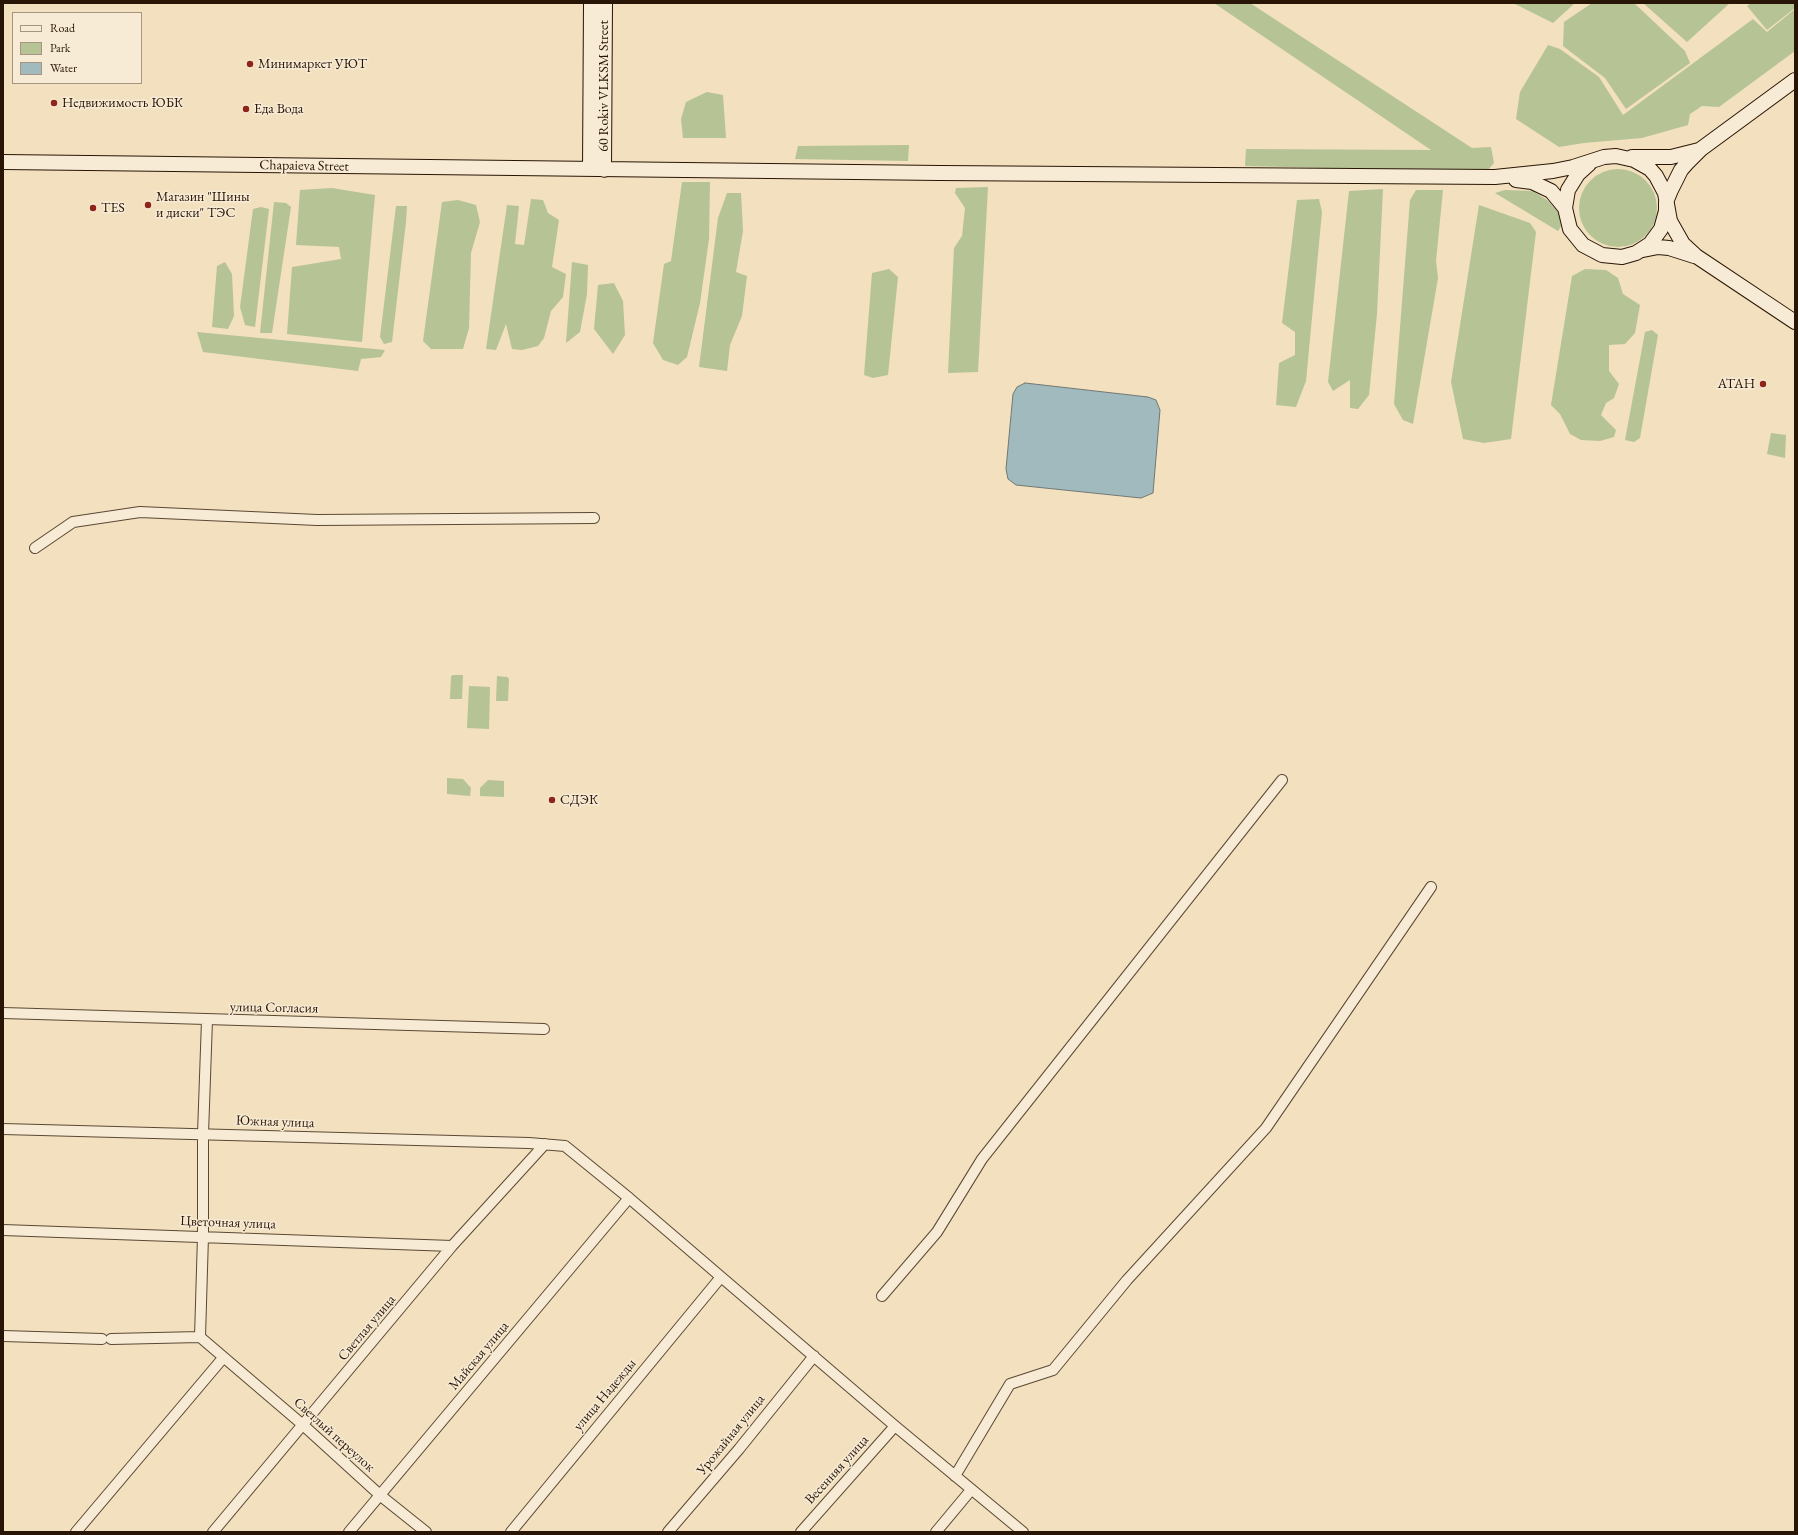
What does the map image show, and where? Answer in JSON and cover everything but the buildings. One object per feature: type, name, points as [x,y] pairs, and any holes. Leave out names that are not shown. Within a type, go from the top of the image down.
[{"type":"main road","name":"60 Rokiv VLKSM Street","points":[[590,169],[591,3]]},
{"type":"main road","name":"60 Rokiv VLKSM Street","points":[[604,170],[605,3]]},
{"type":"main road","points":[[1701,149],[1684,154],[1660,158],[1616,156],[1604,157],[1592,162],[1584,167],[1572,181],[1566,199],[1565,208],[1570,229],[1580,241],[1592,251],[1602,255],[1617,257],[1636,253],[1642,250],[1653,241],[1661,229],[1666,211],[1666,202],[1681,170],[1701,149],[1795,80]]},
{"type":"main road","points":[[1616,156],[1634,160],[1650,169],[1661,184],[1670,221],[1683,244],[1696,256],[1795,322]]},
{"type":"main road","name":"Chapaieva Street","points":[[3,162],[604,170],[1495,177]]},
{"type":"main road","points":[[1495,177],[1553,171],[1592,162]]},
{"type":"main road","points":[[1495,177],[1532,182],[1546,188],[1557,196],[1565,208]]},
{"type":"main road","points":[[1642,250],[1658,247],[1669,248],[1696,256]]},
{"type":"street","points":[[35,548],[73,522],[140,512],[317,520],[594,518]]},
{"type":"street","points":[[882,1296],[937,1232],[982,1159],[1282,780]]},
{"type":"street","points":[[955,1476],[1010,1384],[1053,1370],[1127,1280],[1266,1128],[1431,887]]},
{"type":"street","name":"улица Согласия","points":[[3,1013],[544,1029]]},
{"type":"street","points":[[3,1336],[107,1339],[200,1337],[203,1236],[203,1134],[207,1020]]},
{"type":"street","name":"Южная улица","points":[[3,1129],[546,1144],[565,1146],[629,1198],[895,1426],[1023,1532]]},
{"type":"street","name":"Светлая улица","points":[[213,1532],[452,1246],[546,1144]]},
{"type":"street","name":"Майская улица","points":[[350,1532],[629,1198]]},
{"type":"street","name":"Цветочная улица","points":[[3,1230],[452,1246]]},
{"type":"street","name":"улица Надежды","points":[[510,1532],[721,1276]]},
{"type":"street","name":"Светлый переулок","points":[[200,1337],[303,1425],[381,1496],[426,1532]]},
{"type":"street","name":"Урожайная улица","points":[[668,1532],[739,1449],[814,1356]]},
{"type":"street","points":[[76,1532],[223,1358]]},
{"type":"street","name":"Весенняя улица","points":[[801,1532],[895,1426]]},
{"type":"street","points":[[936,1532],[972,1490]]},
{"type":"green space","points":[[1214,3],[1250,3],[1472,148],[1491,147],[1494,163],[1486,172],[1245,166],[1246,149],[1431,150]]},
{"type":"green space","points":[[1513,3],[1575,3],[1553,23]]},
{"type":"green space","points":[[1592,3],[1634,3],[1685,51],[1690,63],[1626,109],[1605,78],[1563,46],[1564,22]]},
{"type":"green space","points":[[1643,3],[1730,3],[1687,42]]},
{"type":"green space","points":[[1751,3],[1795,3],[1795,8],[1767,30],[1747,6]]},
{"type":"green space","points":[[1795,9],[1795,51],[1719,107],[1702,106],[1690,114],[1688,125],[1642,138],[1584,143],[1559,147],[1516,119],[1520,92],[1548,45],[1560,49],[1599,77],[1623,115],[1753,19],[1767,32]]},
{"type":"green space","points":[[707,92],[723,95],[726,138],[683,138],[681,119],[686,102]]},
{"type":"green space","points":[[909,145],[908,161],[795,159],[798,146]]},
{"type":"green space","points":[[1618,169],[1633,172],[1646,180],[1654,193],[1657,208],[1654,223],[1646,236],[1633,244],[1618,247],[1603,244],[1590,236],[1582,223],[1579,208],[1582,193],[1590,180],[1603,172]]},
{"type":"green space","points":[[682,182],[710,182],[709,239],[700,303],[687,357],[678,365],[663,360],[653,343],[664,264],[671,261]]},
{"type":"green space","points":[[988,187],[978,372],[948,373],[954,248],[962,236],[965,208],[955,193],[956,188]]},
{"type":"green space","points":[[332,188],[375,195],[362,342],[287,334],[292,267],[341,259],[339,247],[296,245],[300,190]]},
{"type":"green space","points":[[1383,189],[1377,314],[1369,395],[1358,409],[1350,408],[1350,380],[1333,391],[1328,382],[1349,191]]},
{"type":"green space","points":[[1416,190],[1443,190],[1436,261],[1438,278],[1413,424],[1403,420],[1394,404],[1410,200]]},
{"type":"green space","points":[[1505,190],[1533,191],[1547,200],[1559,212],[1561,226],[1558,231],[1495,193]]},
{"type":"green space","points":[[727,193],[741,193],[743,231],[736,272],[747,276],[742,316],[730,345],[727,371],[699,367],[718,218]]},
{"type":"green space","points":[[531,199],[543,200],[548,213],[559,220],[552,267],[566,274],[563,297],[551,311],[544,338],[538,346],[522,350],[512,349],[506,324],[496,350],[486,349],[507,205],[519,206],[515,244],[524,245]]},
{"type":"green space","points":[[1319,199],[1322,212],[1306,381],[1296,407],[1276,405],[1279,363],[1295,355],[1295,332],[1282,323],[1297,200]]},
{"type":"green space","points":[[458,200],[476,205],[480,222],[471,253],[469,328],[463,349],[431,349],[423,341],[442,202]]},
{"type":"green space","points":[[274,202],[286,203],[291,207],[272,333],[260,333]]},
{"type":"green space","points":[[1479,205],[1530,223],[1536,232],[1511,439],[1484,443],[1463,439],[1451,382]]},
{"type":"green space","points":[[396,206],[407,206],[406,222],[392,342],[384,344],[380,337]]},
{"type":"green space","points":[[261,207],[269,209],[255,327],[245,325],[240,307],[253,209]]},
{"type":"green space","points":[[225,262],[232,274],[234,316],[228,329],[212,327],[217,266]]},
{"type":"green space","points":[[572,262],[588,265],[587,294],[580,332],[566,343]]},
{"type":"green space","points":[[889,269],[898,277],[888,375],[873,378],[864,375],[872,273]]},
{"type":"green space","points":[[1585,269],[1606,270],[1618,278],[1623,294],[1640,305],[1635,333],[1625,344],[1609,345],[1609,371],[1619,384],[1614,398],[1606,403],[1601,415],[1616,430],[1614,437],[1600,441],[1581,440],[1570,434],[1560,414],[1551,405],[1572,276]]},
{"type":"green space","points":[[614,283],[623,301],[625,335],[613,354],[594,329],[598,285]]},
{"type":"green space","points":[[1652,330],[1658,335],[1640,438],[1634,442],[1625,440],[1645,332]]},
{"type":"green space","points":[[197,332],[385,350],[381,357],[361,359],[358,371],[203,352]]},
{"type":"green space","points":[[1771,433],[1786,435],[1785,458],[1767,454]]},
{"type":"green space","points":[[463,675],[462,699],[450,699],[451,676]]},
{"type":"green space","points":[[497,676],[507,677],[509,679],[508,701],[496,701]]},
{"type":"green space","points":[[469,686],[490,687],[489,729],[467,728]]},
{"type":"green space","points":[[447,778],[463,779],[471,788],[470,796],[447,794]]},
{"type":"green space","points":[[488,780],[504,781],[504,797],[480,796],[480,788]]},
{"type":"water","points":[[1025,383],[1148,397],[1156,400],[1160,410],[1153,493],[1141,498],[1016,485],[1008,479],[1006,469],[1013,394],[1017,387]]},
{"type":"place","name":"Минимаркет УЮТ","points":[[250,64]]},
{"type":"place","name":"Недвижимость ЮБК","points":[[54,103]]},
{"type":"place","name":"Еда Вода","points":[[246,109]]},
{"type":"place","name":"Магазин \"Шины и диски\" ТЭС","points":[[148,205]]},
{"type":"place","name":"TES","points":[[93,208]]},
{"type":"place","name":"АТАН","points":[[1763,384]]},
{"type":"place","name":"СДЭК","points":[[552,800]]}]
